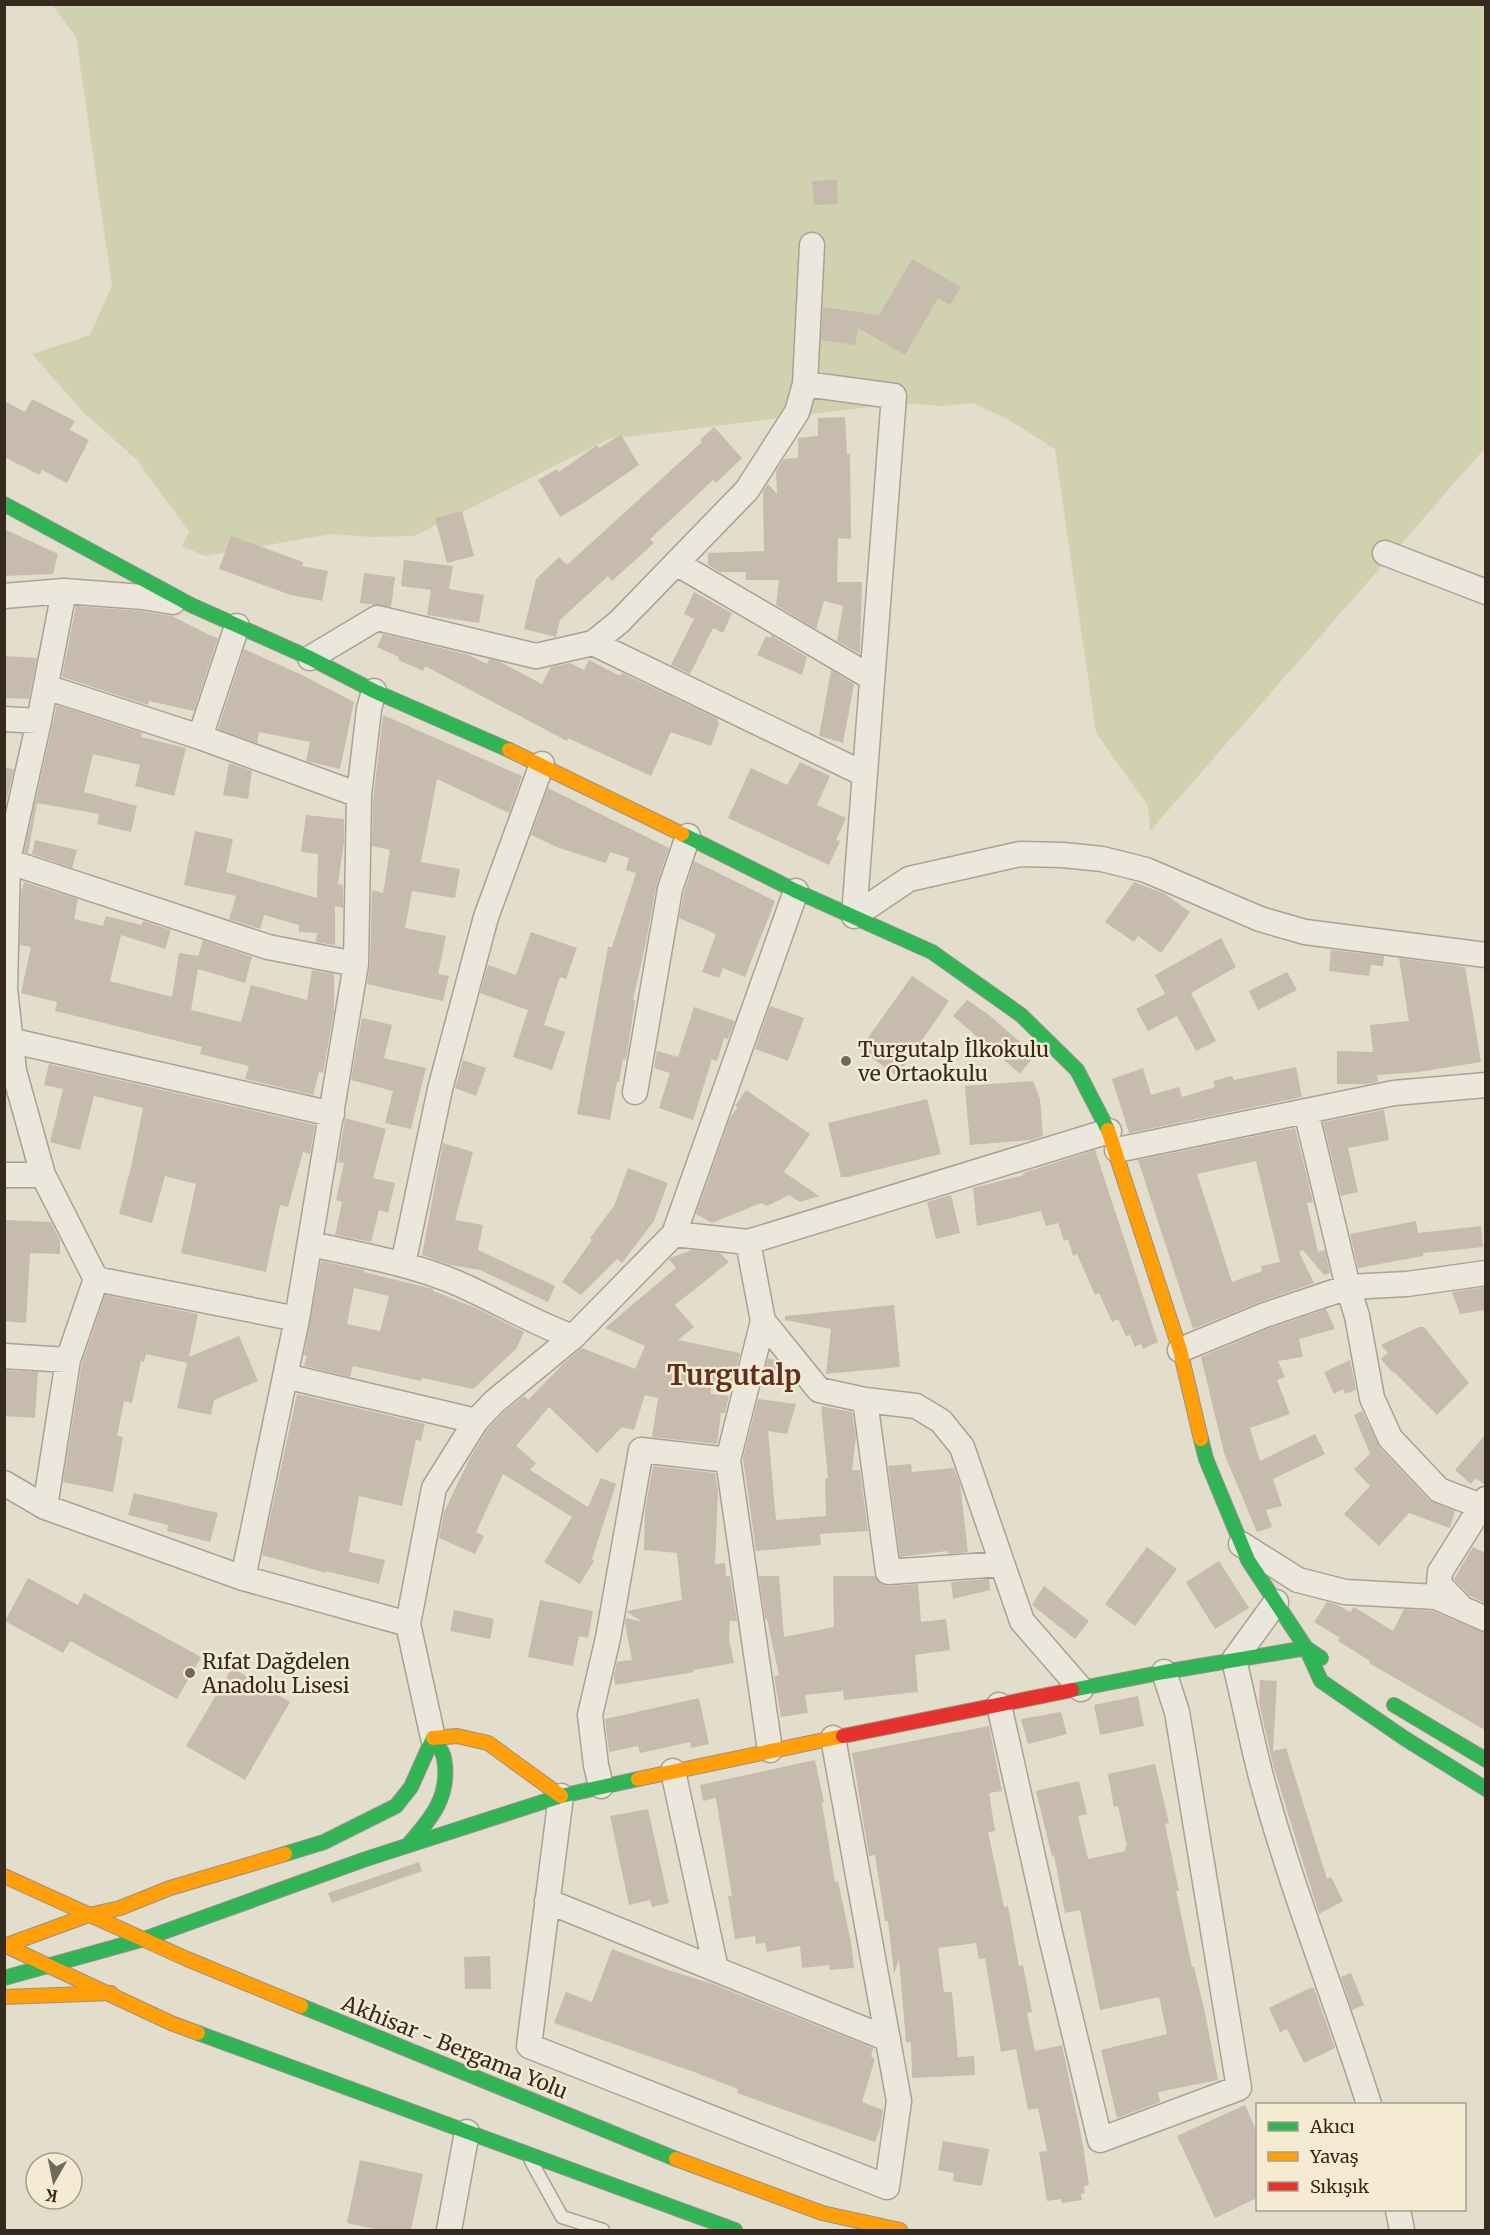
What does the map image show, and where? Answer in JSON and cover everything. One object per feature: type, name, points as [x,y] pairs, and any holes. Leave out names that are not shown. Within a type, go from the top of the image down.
[{"type":"street","points":[[310,658],[377,618],[536,656],[593,643],[619,622],[747,490],[797,412],[806,384],[813,245]]},
{"type":"street","points":[[806,384],[894,396],[854,916]]},
{"type":"street","points":[[4,504],[191,605],[310,658],[374,691],[542,764],[796,891],[932,952],[1021,1015],[1077,1070],[1113,1141],[1180,1350],[1206,1459],[1248,1560],[1306,1648],[1321,1681],[1404,1738],[1485,1789]]},
{"type":"street","points":[[1385,553],[1485,592]]},
{"type":"street","points":[[676,563],[872,678]]},
{"type":"street","points":[[4,596],[64,591],[143,597],[191,605]]},
{"type":"street","points":[[45,1507],[68,1360],[96,1279],[43,1175],[14,1071],[5,989],[6,860],[39,721],[64,591]]},
{"type":"street","points":[[200,737],[237,626]]},
{"type":"street","points":[[593,643],[864,774]]},
{"type":"street","points":[[46,687],[200,737],[359,795]]},
{"type":"street","points":[[243,1578],[297,1319],[356,964],[359,795],[369,709],[374,691]]},
{"type":"street","points":[[4,719],[39,721]]},
{"type":"street","points":[[403,1264],[440,1089],[486,917],[542,764]]},
{"type":"street","points":[[635,1092],[670,889],[688,836]]},
{"type":"street","points":[[854,916],[909,879],[1020,854],[1062,855],[1102,859],[1146,870],[1260,919],[1305,932],[1485,954]]},
{"type":"street","points":[[6,860],[268,947],[356,964]]},
{"type":"street","points":[[408,1845],[433,1816],[444,1791],[444,1757],[433,1738],[408,1624],[434,1488],[476,1421],[494,1402],[573,1337],[674,1234],[796,891]]},
{"type":"street","points":[[9,1040],[332,1114]]},
{"type":"street","points":[[674,1234],[748,1242],[1113,1141],[1306,1111],[1394,1092],[1485,1084]]},
{"type":"street","points":[[1306,1111],[1357,1316],[1372,1398],[1390,1438],[1439,1490],[1484,1504],[1440,1572],[1439,1584],[1463,1609]]},
{"type":"street","points":[[4,1175],[43,1175]]},
{"type":"street","points":[[748,1242],[763,1322],[728,1460],[770,1750]]},
{"type":"street","points":[[310,1244],[403,1264],[456,1283],[546,1327],[573,1337]]},
{"type":"street","points":[[1180,1350],[1265,1315],[1348,1287],[1407,1284],[1485,1273]]},
{"type":"street","points":[[96,1279],[297,1319]]},
{"type":"street","points":[[763,1322],[819,1390],[865,1400],[916,1406],[941,1421],[962,1446],[1022,1622],[1081,1689]]},
{"type":"street","points":[[4,1356],[68,1360]]},
{"type":"street","points":[[285,1376],[476,1421]]},
{"type":"street","points":[[865,1400],[888,1572],[1001,1564]]},
{"type":"street","points":[[601,1786],[596,1766],[590,1715],[608,1638],[641,1450],[728,1460]]},
{"type":"street","points":[[4,1483],[45,1507],[243,1578],[408,1624]]},
{"type":"street","points":[[1241,1544],[1298,1580],[1345,1592],[1436,1597],[1485,1619]]},
{"type":"street","points":[[1276,1602],[1234,1660],[1263,1783],[1306,1922],[1369,2103]]},
{"type":"street","points":[[4,1978],[144,1939],[408,1845],[561,1796],[601,1786],[1164,1672],[1306,1648],[1332,1665]]},
{"type":"street","points":[[999,1705],[1050,1933],[1100,2140],[1239,2088],[1177,1712],[1164,1672]]},
{"type":"street","points":[[1378,1695],[1485,1760]]},
{"type":"street","points":[[433,1738],[457,1736],[488,1743],[561,1796]]},
{"type":"street","points":[[5,1946],[89,1915],[120,1908],[170,1888],[324,1842],[379,1816],[396,1806],[411,1787],[433,1738]]},
{"type":"street","points":[[561,1796],[529,2046],[887,2187],[899,2101],[833,1738]]},
{"type":"street","points":[[673,1771],[716,1969]]},
{"type":"street","name":"Akhisar - Bergama Yolu","points":[[4,1876],[187,1959],[637,2145],[822,2213],[900,2230]]},
{"type":"street","points":[[547,1901],[888,2039]]},
{"type":"street","points":[[5,1946],[79,1981],[111,1993],[171,2023],[735,2230]]},
{"type":"street","points":[[4,1997],[111,1993]]},
{"type":"street","points":[[449,2230],[467,2133]]},
{"type":"street","points":[[1398,2211],[1402,2230]]},
{"type":"lane","points":[[527,2155],[562,2217],[603,2230]]},
{"type":"green space","points":[[52,5],[1485,5],[1485,448],[1150,831],[1148,806],[1096,733],[1055,449],[1009,420],[973,403],[942,406],[901,403],[609,439],[414,536],[372,537],[331,534],[205,556],[182,546],[189,532],[137,460],[83,412],[32,354],[90,335],[112,285],[76,37]]},
{"type":"building","points":[[837,180],[838,204],[814,205],[812,181]]},
{"type":"building","points":[[912,259],[961,287],[950,305],[938,298],[905,355],[858,328],[855,345],[821,340],[823,307],[879,315]]},
{"type":"building","points":[[32,399],[75,421],[70,430],[89,440],[67,483],[42,470],[40,475],[4,457],[4,401],[25,412]]},
{"type":"building","points":[[845,417],[847,454],[850,454],[851,539],[838,538],[837,582],[862,582],[860,654],[837,641],[843,606],[824,601],[816,629],[776,605],[779,580],[746,580],[746,572],[720,572],[708,565],[708,553],[764,551],[763,491],[768,484],[777,494],[776,471],[784,459],[798,458],[798,438],[818,436],[818,418]]},
{"type":"building","points":[[714,427],[742,458],[716,483],[713,480],[650,539],[654,543],[612,581],[608,576],[560,620],[556,637],[524,629],[536,579],[559,557],[567,565],[702,442],[700,440]]},
{"type":"building","points":[[621,435],[639,465],[560,517],[538,480],[557,469],[559,472],[597,445],[599,448]]},
{"type":"building","points":[[462,511],[474,556],[447,563],[435,518]]},
{"type":"building","points":[[4,529],[58,554],[53,574],[4,576]]},
{"type":"building","points":[[231,536],[303,562],[302,566],[328,571],[322,601],[291,595],[219,569]]},
{"type":"building","points":[[404,560],[453,566],[449,589],[484,595],[479,623],[427,615],[431,590],[401,586]]},
{"type":"building","points":[[364,573],[395,577],[391,607],[360,603]]},
{"type":"building","points":[[694,592],[732,613],[723,633],[713,628],[690,674],[671,665],[694,619],[684,614]]},
{"type":"building","points":[[76,606],[172,616],[218,638],[194,711],[149,701],[148,705],[62,677]]},
{"type":"building","points":[[383,634],[469,655],[487,664],[489,659],[500,662],[542,684],[551,667],[570,663],[584,670],[589,660],[620,676],[622,673],[718,719],[719,723],[711,746],[671,732],[651,776],[568,738],[567,741],[425,666],[423,671],[398,660],[399,657],[377,647]]},
{"type":"building","points":[[771,635],[807,657],[802,675],[757,655],[766,636],[771,638]]},
{"type":"building","points":[[244,649],[354,702],[340,769],[306,761],[310,742],[259,732],[257,743],[218,729]]},
{"type":"building","points":[[4,656],[37,658],[29,699],[4,698]]},
{"type":"building","points":[[831,670],[854,684],[843,743],[819,736]]},
{"type":"building","points":[[57,705],[142,733],[141,737],[186,748],[174,796],[135,786],[140,765],[93,754],[84,792],[137,806],[131,832],[97,824],[99,814],[37,803],[28,853],[24,852]]},
{"type":"building","points":[[383,715],[522,776],[509,813],[437,779],[421,862],[460,869],[455,898],[412,891],[405,928],[446,936],[438,974],[449,976],[443,1001],[367,984],[370,964],[372,890],[383,893],[390,850],[372,846],[373,800]]},
{"type":"building","points":[[800,762],[830,776],[817,805],[846,818],[836,840],[840,841],[829,865],[728,818],[751,768],[787,785]]},
{"type":"building","points":[[229,763],[252,771],[248,799],[223,795]]},
{"type":"building","points":[[4,768],[14,769],[4,810]]},
{"type":"building","points":[[548,788],[669,848],[656,887],[633,1000],[635,1001],[626,1060],[623,1059],[610,1120],[577,1114],[608,947],[612,947],[636,873],[626,870],[629,858],[610,852],[606,863],[559,848],[531,835]]},
{"type":"building","points":[[306,815],[344,819],[344,841],[338,884],[343,885],[343,908],[335,906],[335,945],[316,942],[317,933],[299,932],[299,925],[264,915],[260,929],[229,919],[236,896],[184,885],[195,831],[233,839],[226,872],[317,898],[318,854],[301,852]]},
{"type":"building","points":[[35,840],[77,850],[72,868],[32,854]]},
{"type":"building","points":[[694,861],[775,901],[745,977],[723,968],[719,978],[702,972],[716,934],[679,918]]},
{"type":"building","points":[[24,882],[78,899],[74,919],[103,926],[106,916],[141,925],[143,921],[171,930],[165,949],[121,935],[110,981],[172,997],[179,953],[198,956],[203,940],[252,957],[245,983],[198,969],[191,1010],[241,1022],[251,985],[307,1000],[312,970],[334,974],[334,1011],[323,1073],[319,1072],[313,1095],[245,1079],[249,1066],[200,1054],[202,1047],[55,1011],[57,1002],[21,993],[31,947],[20,945],[21,892]]},
{"type":"building","points":[[1134,882],[1165,894],[1190,912],[1161,953],[1138,936],[1134,942],[1105,922]]},
{"type":"building","points":[[531,932],[577,948],[566,979],[560,977],[544,1025],[565,1032],[552,1070],[513,1057],[528,1010],[480,993],[488,965],[516,975]]},
{"type":"building","points":[[1221,938],[1236,967],[1191,993],[1216,1041],[1196,1051],[1177,1016],[1148,1031],[1136,1009],[1165,994],[1155,975]]},
{"type":"building","points":[[1331,950],[1384,956],[1383,966],[1371,965],[1369,976],[1329,971]]},
{"type":"building","points":[[1399,958],[1465,967],[1481,1062],[1418,1072],[1377,1075],[1378,1082],[1366,1084],[1337,1084],[1337,1051],[1373,1052],[1370,1025],[1409,1021]]},
{"type":"building","points":[[1287,972],[1297,990],[1258,1010],[1249,991]]},
{"type":"building","points":[[912,976],[949,1001],[897,1076],[860,1049]]},
{"type":"building","points":[[967,1000],[989,1015],[1035,1055],[1020,1074],[953,1016]]},
{"type":"building","points":[[770,1006],[804,1018],[788,1061],[755,1049]]},
{"type":"building","points":[[694,1007],[735,1021],[728,1039],[724,1038],[717,1061],[712,1059],[693,1120],[659,1108],[670,1073],[654,1068],[657,1051],[678,1057]]},
{"type":"building","points":[[362,1018],[392,1025],[384,1058],[426,1068],[411,1129],[385,1123],[393,1091],[351,1080]]},
{"type":"building","points":[[463,1060],[486,1068],[476,1096],[455,1088]]},
{"type":"building","points":[[49,1064],[315,1125],[310,1154],[303,1152],[288,1207],[280,1205],[266,1272],[181,1253],[196,1184],[165,1176],[152,1223],[119,1214],[143,1108],[94,1096],[80,1150],[50,1142],[63,1089],[44,1085]]},
{"type":"building","points":[[1296,1067],[1302,1097],[1129,1133],[1112,1079],[1143,1068],[1151,1095],[1179,1087],[1182,1097],[1215,1087],[1213,1081],[1232,1076],[1234,1080]]},
{"type":"building","points":[[1033,1081],[1040,1099],[1043,1136],[1031,1140],[970,1145],[965,1086]]},
{"type":"building","points":[[746,1090],[810,1134],[784,1172],[819,1196],[800,1202],[789,1195],[767,1206],[761,1203],[712,1223],[696,1214],[730,1118]]},
{"type":"building","points":[[927,1099],[941,1154],[841,1177],[828,1123]]},
{"type":"building","points":[[1384,1110],[1389,1140],[1348,1148],[1358,1192],[1341,1196],[1323,1122]]},
{"type":"building","points":[[345,1118],[386,1129],[373,1178],[395,1183],[388,1213],[379,1210],[371,1242],[335,1235],[342,1202],[336,1200],[344,1163],[338,1162]]},
{"type":"building","points":[[1295,1128],[1313,1202],[1307,1203],[1318,1252],[1325,1250],[1330,1273],[1324,1275],[1303,1250],[1299,1252],[1314,1283],[1193,1329],[1138,1160]],"holes":[[[1256,1161],[1280,1262],[1261,1266],[1262,1271],[1232,1282],[1197,1174]]]},
{"type":"building","points":[[443,1143],[473,1152],[455,1220],[483,1225],[478,1250],[555,1286],[548,1302],[480,1270],[450,1265],[422,1255]]},
{"type":"building","points":[[1095,1150],[1158,1342],[1143,1349],[1141,1344],[1135,1347],[1130,1335],[1126,1336],[1118,1319],[1112,1322],[1099,1293],[1095,1295],[1077,1254],[1073,1256],[1068,1239],[1064,1241],[1058,1223],[1046,1226],[1041,1211],[977,1226],[973,1188],[1024,1175],[1023,1173]]},
{"type":"building","points":[[628,1168],[668,1183],[654,1221],[622,1263],[617,1259],[581,1295],[562,1282],[614,1206]]},
{"type":"building","points":[[951,1195],[960,1233],[936,1239],[927,1202]]},
{"type":"building","points":[[4,1220],[51,1222],[60,1241],[60,1254],[30,1253],[26,1323],[4,1321]]},
{"type":"building","points":[[1416,1221],[1418,1233],[1481,1226],[1483,1247],[1423,1253],[1423,1256],[1358,1268],[1350,1234]]},
{"type":"building","points":[[692,1250],[720,1253],[729,1262],[675,1305],[694,1327],[678,1340],[740,1353],[733,1384],[711,1386],[711,1394],[729,1396],[725,1413],[721,1413],[717,1444],[652,1437],[658,1398],[645,1395],[634,1430],[622,1427],[597,1453],[549,1407],[516,1446],[536,1463],[530,1470],[588,1507],[601,1478],[616,1484],[592,1559],[594,1561],[580,1584],[544,1562],[572,1517],[503,1474],[476,1532],[484,1536],[475,1554],[439,1538],[444,1512],[470,1458],[487,1430],[504,1412],[524,1396],[528,1400],[582,1348],[635,1369],[645,1346],[605,1328],[676,1268],[670,1258]]},
{"type":"building","points":[[321,1261],[433,1289],[433,1291],[478,1309],[524,1332],[516,1349],[473,1389],[422,1378],[421,1381],[353,1366],[350,1377],[304,1366],[307,1356],[304,1355]],"holes":[[[354,1288],[389,1296],[380,1331],[347,1324]]]},
{"type":"building","points":[[1485,1287],[1485,1310],[1460,1314],[1452,1292]]},
{"type":"building","points":[[105,1295],[198,1314],[189,1357],[239,1336],[258,1381],[214,1400],[211,1415],[177,1408],[187,1363],[146,1354],[144,1362],[141,1361],[132,1403],[124,1401],[117,1436],[123,1437],[113,1492],[63,1482],[82,1363]]},
{"type":"building","points":[[894,1305],[900,1367],[826,1374],[831,1329],[785,1320],[785,1316]]},
{"type":"building","points":[[1326,1309],[1335,1329],[1299,1339],[1303,1357],[1278,1361],[1285,1377],[1277,1380],[1290,1414],[1250,1428],[1260,1461],[1315,1434],[1325,1454],[1273,1479],[1282,1506],[1266,1510],[1272,1527],[1257,1532],[1224,1453],[1201,1357],[1270,1328]]},
{"type":"building","points":[[1419,1327],[1424,1327],[1469,1383],[1437,1415],[1381,1359],[1388,1353],[1381,1345]]},
{"type":"building","points":[[768,1358],[777,1361],[787,1378],[763,1381]]},
{"type":"building","points":[[1350,1360],[1356,1390],[1345,1394],[1343,1389],[1334,1394],[1324,1372]]},
{"type":"building","points":[[4,1370],[38,1372],[35,1418],[4,1416]]},
{"type":"building","points":[[297,1394],[425,1424],[421,1441],[416,1440],[402,1506],[359,1496],[349,1552],[385,1560],[379,1584],[326,1571],[326,1573],[262,1555]]},
{"type":"building","points":[[758,1399],[796,1404],[787,1434],[768,1431],[776,1520],[826,1516],[825,1479],[828,1478],[821,1406],[852,1412],[856,1437],[852,1470],[860,1470],[868,1531],[820,1534],[821,1545],[756,1551],[743,1458]]},
{"type":"building","points":[[1362,1411],[1380,1448],[1429,1500],[1455,1511],[1450,1528],[1409,1513],[1379,1546],[1344,1514],[1370,1486],[1354,1469],[1370,1454],[1354,1415]]},
{"type":"building","points":[[1485,1435],[1485,1485],[1476,1478],[1471,1484],[1455,1470]]},
{"type":"building","points":[[911,1464],[912,1472],[954,1468],[960,1484],[968,1552],[948,1554],[947,1551],[900,1557],[888,1466]]},
{"type":"building","points":[[653,1466],[715,1473],[718,1491],[715,1564],[725,1563],[726,1576],[730,1576],[737,1621],[730,1621],[729,1639],[734,1663],[615,1685],[617,1662],[632,1660],[625,1624],[626,1618],[642,1622],[627,1611],[682,1600],[677,1553],[644,1550],[645,1510]]},
{"type":"building","points":[[134,1493],[218,1513],[210,1542],[167,1531],[168,1525],[128,1515]]},
{"type":"building","points":[[1147,1547],[1177,1569],[1135,1626],[1105,1604]]},
{"type":"building","points":[[1473,1547],[1485,1553],[1485,1603],[1470,1596],[1454,1579]]},
{"type":"building","points":[[1219,1561],[1249,1608],[1215,1629],[1186,1582]]},
{"type":"building","points":[[759,1576],[779,1576],[784,1637],[834,1627],[833,1576],[875,1576],[882,1585],[888,1586],[918,1584],[921,1622],[946,1619],[950,1650],[915,1655],[918,1692],[844,1700],[843,1691],[805,1695],[808,1713],[781,1717],[774,1676],[779,1675],[767,1619],[765,1619]]},
{"type":"building","points":[[28,1578],[78,1605],[84,1593],[201,1657],[177,1699],[70,1641],[63,1653],[5,1621]]},
{"type":"building","points":[[989,1579],[990,1590],[953,1599],[951,1582]]},
{"type":"building","points":[[1044,1586],[1089,1621],[1075,1639],[1032,1605]]},
{"type":"building","points":[[540,1600],[593,1611],[588,1638],[579,1636],[573,1666],[528,1657]]},
{"type":"building","points":[[1327,1602],[1350,1612],[1354,1607],[1393,1631],[1404,1609],[1433,1611],[1485,1633],[1485,1730],[1369,1663],[1370,1661],[1338,1641],[1340,1638],[1314,1622]]},
{"type":"building","points":[[454,1610],[494,1619],[490,1639],[450,1631]]},
{"type":"building","points":[[232,1668],[290,1702],[245,1780],[186,1746]]},
{"type":"building","points":[[1260,1680],[1277,1681],[1273,1751],[1286,1748],[1327,1879],[1331,1877],[1343,1901],[1319,1914],[1273,1765],[1259,1703]]},
{"type":"building","points":[[1138,1696],[1144,1726],[1100,1735],[1094,1705]]},
{"type":"building","points":[[699,1698],[709,1744],[691,1748],[690,1742],[640,1753],[638,1746],[609,1752],[605,1719]]},
{"type":"building","points":[[1061,1712],[1067,1734],[1028,1744],[1021,1719]]},
{"type":"building","points":[[989,1726],[1002,1791],[989,1793],[995,1831],[988,1832],[1004,1907],[1008,1906],[1019,1966],[1023,1965],[1032,2012],[1027,2013],[1035,2051],[1062,2045],[1089,2185],[1084,2186],[1085,2193],[1081,2194],[1082,2200],[1062,2203],[1061,2199],[1047,2201],[1039,2152],[1047,2151],[1038,2108],[1028,2110],[1016,2049],[1001,2052],[985,1958],[979,1959],[976,1943],[938,1948],[944,1992],[952,1992],[958,2057],[974,2056],[975,2075],[912,2078],[911,2042],[906,2042],[899,1959],[894,1974],[888,1921],[885,1921],[875,1855],[869,1856],[852,1753]]},
{"type":"building","points":[[815,1760],[824,1802],[822,1803],[835,1882],[838,1881],[854,1968],[830,1970],[829,1965],[802,1968],[800,1946],[767,1952],[765,1943],[756,1944],[755,1936],[735,1939],[728,1896],[732,1896],[716,1798],[703,1801],[700,1785]]},
{"type":"building","points":[[1155,1764],[1169,1823],[1165,1824],[1179,1891],[1176,1891],[1192,1967],[1194,1967],[1205,2013],[1218,2080],[1158,2092],[1160,2102],[1117,2118],[1101,2050],[1167,2034],[1159,1997],[1100,2010],[1080,1910],[1065,1913],[1054,1855],[1052,1856],[1036,1791],[1079,1781],[1087,1814],[1078,1816],[1088,1859],[1126,1851],[1118,1806],[1114,1807],[1108,1774]]},
{"type":"building","points":[[648,1809],[669,1903],[652,1907],[650,1900],[629,1905],[610,1816]]},
{"type":"building","points":[[419,1862],[422,1871],[332,1903],[328,1893]]},
{"type":"building","points":[[612,1949],[713,1984],[873,2048],[871,2057],[875,2059],[862,2102],[883,2110],[881,2126],[875,2142],[737,2093],[738,2089],[694,2072],[554,2023],[566,1992],[592,2002]]},
{"type":"building","points":[[490,1956],[491,1989],[465,1989],[464,1957]]},
{"type":"building","points":[[1351,1973],[1364,2005],[1352,2010],[1341,1977]]},
{"type":"building","points":[[1314,1988],[1335,2048],[1304,2063],[1287,2029],[1280,2032],[1269,2008]]},
{"type":"building","points":[[1245,2105],[1256,2130],[1256,2198],[1215,2218],[1177,2136]]},
{"type":"building","points":[[943,2141],[989,2149],[982,2186],[953,2181],[954,2173],[938,2170]]},
{"type":"building","points":[[360,2160],[423,2174],[411,2230],[381,2230],[347,2223]]},
{"type":"traffic: fast","points":[[4,504],[191,605],[310,658],[374,691],[509,750]]},
{"type":"traffic: fast","points":[[682,834],[796,891],[932,952],[1021,1015],[1077,1070],[1108,1130]]},
{"type":"traffic: fast","points":[[1201,1439],[1206,1459],[1248,1560],[1306,1648],[1321,1681],[1404,1738],[1486,1789]]},
{"type":"traffic: fast","points":[[1072,1690],[1306,1648],[1321,1658]]},
{"type":"traffic: fast","points":[[1394,1705],[1486,1760]]},
{"type":"traffic: fast","points":[[408,1845],[431,1816],[445,1784],[444,1758],[433,1738]]},
{"type":"traffic: fast","points":[[285,1854],[324,1842],[396,1806],[411,1787],[433,1738]]},
{"type":"traffic: fast","points":[[4,1978],[144,1939],[366,1859],[561,1796],[638,1779]]},
{"type":"traffic: fast","points":[[301,2006],[676,2159]]},
{"type":"traffic: fast","points":[[198,2033],[735,2230]]},
{"type":"traffic: slow","points":[[509,750],[682,834]]},
{"type":"traffic: slow","points":[[1108,1130],[1180,1350],[1201,1439]]},
{"type":"traffic: slow","points":[[433,1738],[457,1736],[488,1743],[561,1796]]},
{"type":"traffic: slow","points":[[638,1779],[843,1736]]},
{"type":"traffic: slow","points":[[4,1946],[89,1915],[120,1908],[170,1888],[285,1854]]},
{"type":"traffic: slow","points":[[4,1876],[187,1959],[301,2006]]},
{"type":"traffic: slow","points":[[4,1945],[171,2023],[198,2033]]},
{"type":"traffic: slow","points":[[4,1997],[111,1993]]},
{"type":"traffic: slow","points":[[676,2159],[822,2213],[900,2230]]},
{"type":"traffic: jam","points":[[843,1736],[1072,1690]]},
{"type":"place","name":"Turgutalp İlkokulu ve Ortaokulu","points":[[846,1061]]},
{"type":"place","name":"Rıfat Dağdelen Anadolu Lisesi","points":[[190,1673]]},
{"type":"district","name":"Turgutalp","points":[[734,1375]]}]
